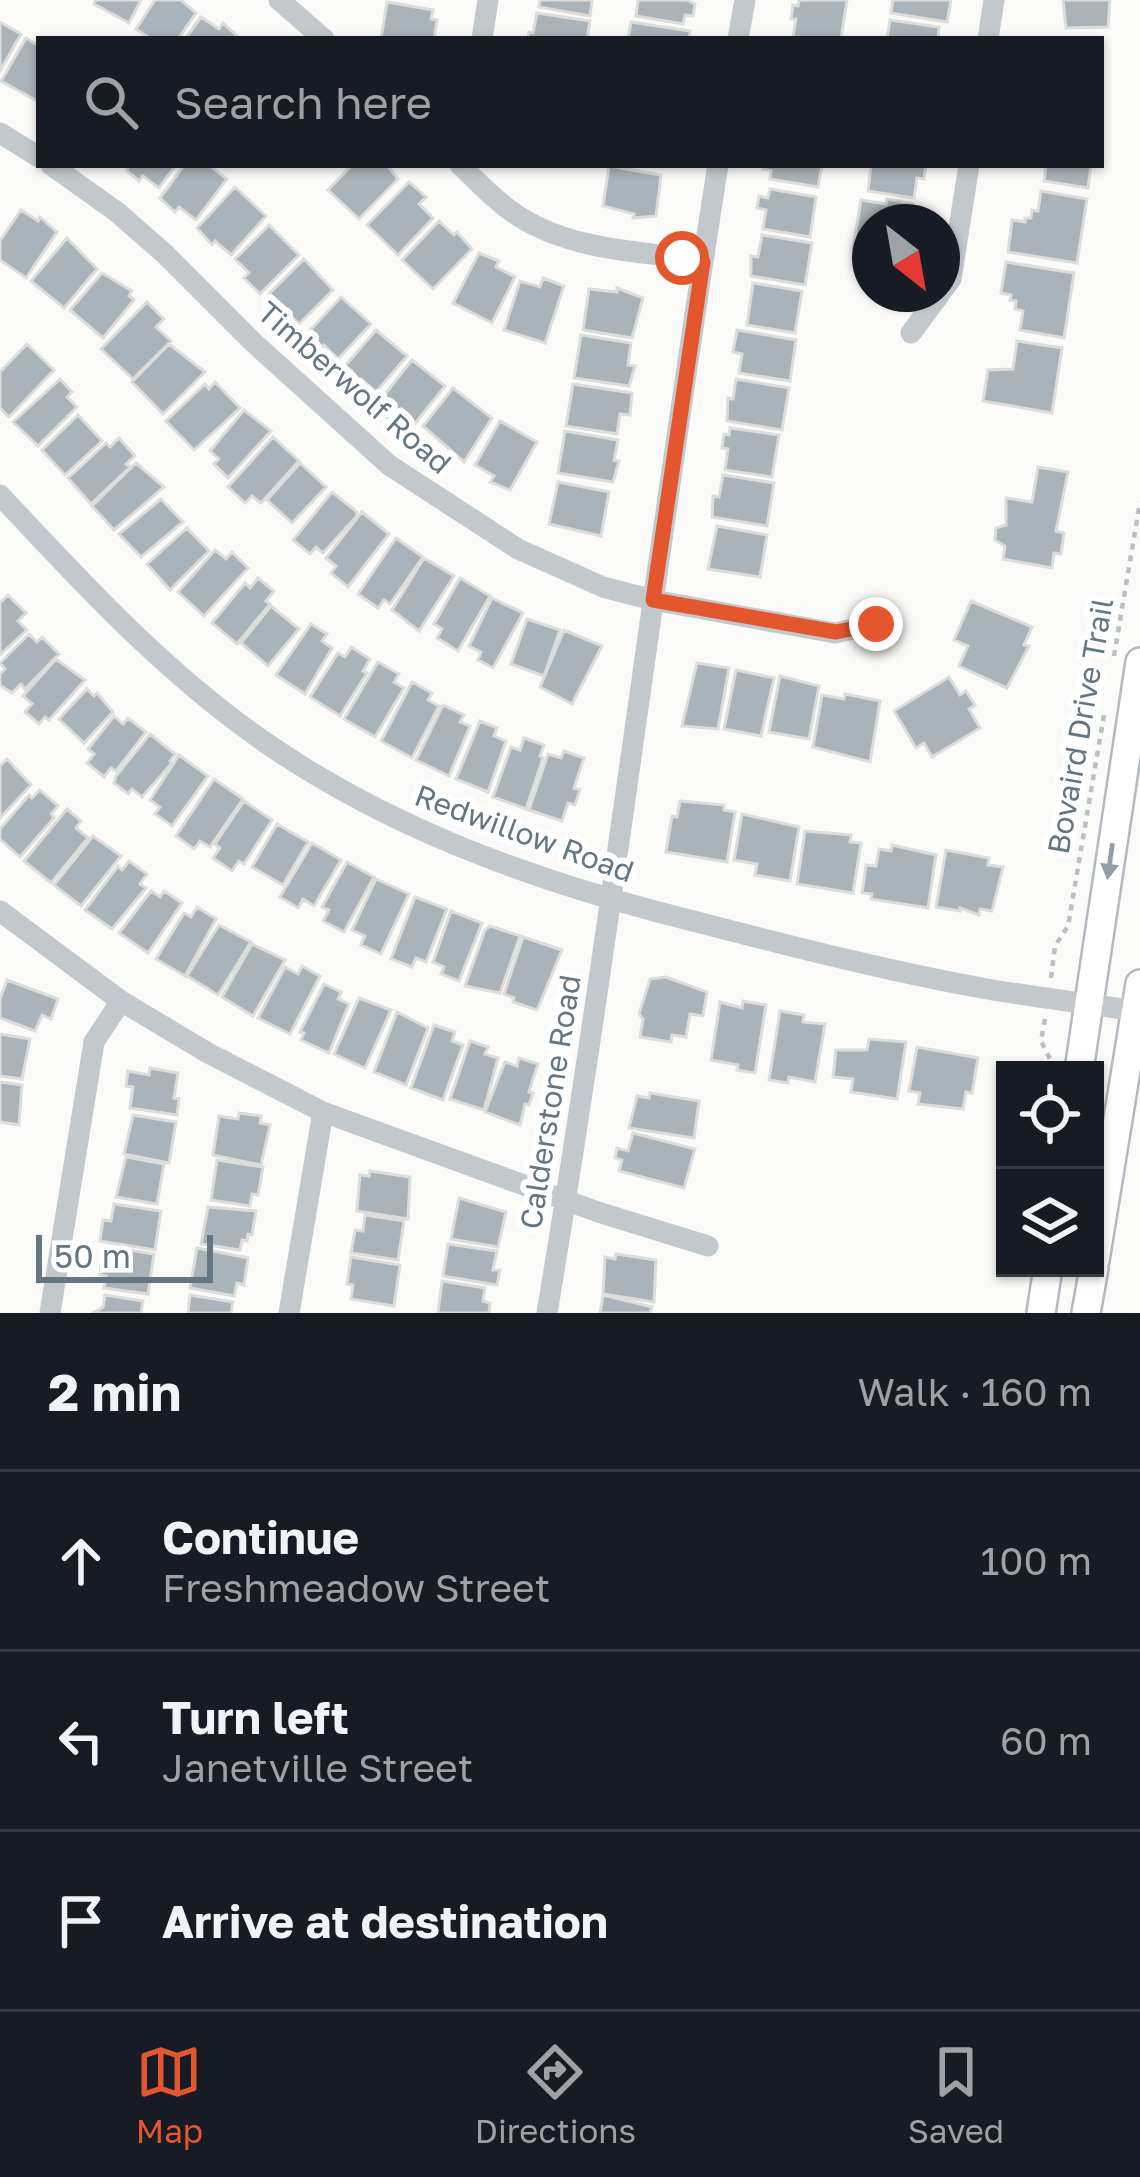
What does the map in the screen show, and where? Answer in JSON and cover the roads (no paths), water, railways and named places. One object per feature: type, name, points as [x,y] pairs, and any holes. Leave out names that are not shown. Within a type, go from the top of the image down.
[{"type":"main road","points":[[1080,1061],[1126,665]]},
{"type":"main road","points":[[1104,1204],[1138,1002]]},
{"type":"main road","points":[[1041,1313],[1047,1277]]},
{"type":"main road","points":[[1086,1313],[1092,1277]]},
{"type":"street","points":[[279,0],[321,36]]},
{"type":"street","points":[[482,36],[488,0]]},
{"type":"street","points":[[739,36],[745,0]]},
{"type":"street","points":[[988,36],[994,0]]},
{"type":"street","points":[[0,133],[36,155]]},
{"type":"street","name":"Timberwolf Road","points":[[56,168],[166,255],[297,383],[416,485],[518,549],[591,582],[653,600],[836,632],[876,624]]},
{"type":"street","points":[[463,168],[510,211],[536,227],[585,242],[703,262]]},
{"type":"street","name":"Calderstone Road","points":[[547,1313],[613,901],[718,168]]},
{"type":"street","points":[[960,222],[969,168]]},
{"type":"street","points":[[911,333],[927,312]]},
{"type":"street","name":"Redwillow Road","points":[[0,495],[125,629],[267,743],[400,822],[460,849],[613,901],[816,952],[982,988],[1089,1005],[1138,1002]]},
{"type":"street","points":[[0,911],[121,1001],[208,1053],[323,1112],[708,1246]]},
{"type":"street","points":[[50,1313],[94,1042],[121,1001]]},
{"type":"street","points":[[289,1313],[323,1112]]}]
